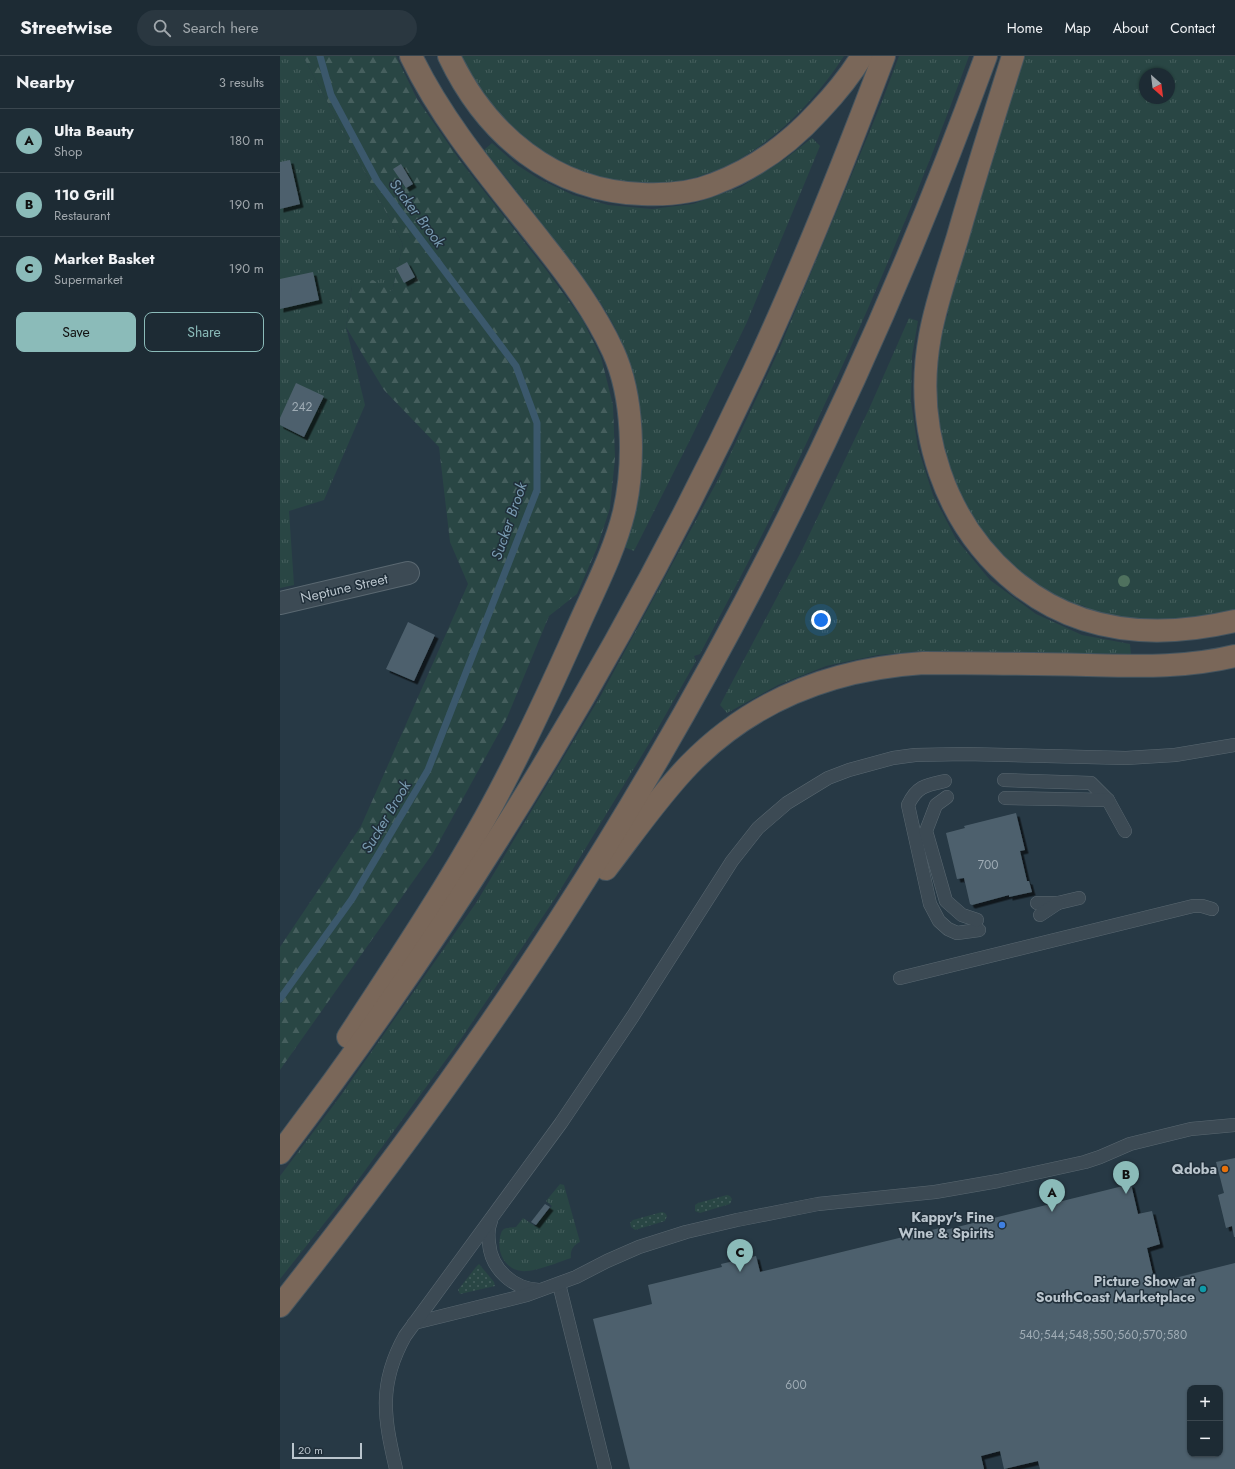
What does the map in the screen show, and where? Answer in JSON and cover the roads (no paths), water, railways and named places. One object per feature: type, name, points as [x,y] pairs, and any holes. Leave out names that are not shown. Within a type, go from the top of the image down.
[{"type":"highway","points":[[280,1143],[421,923],[485,817],[537,715],[604,567],[624,514],[629,486],[631,433],[628,408],[623,380],[614,354],[601,327],[585,299],[568,275],[473,154],[439,108],[420,76],[411,56]]},
{"type":"highway","points":[[449,56],[481,109],[499,130],[520,150],[544,167],[571,180],[601,189],[628,194],[657,195],[712,185],[738,174],[761,161],[798,133],[812,119],[837,90],[862,56]]},
{"type":"highway","points":[[280,1153],[369,1032],[462,897],[552,751],[634,608],[677,526],[753,371],[822,215],[884,56]]},
{"type":"highway","points":[[280,1306],[416,1128],[465,1060],[564,912],[649,774],[733,624],[847,396],[947,161],[986,56]]},
{"type":"highway","points":[[1013,56],[939,297],[930,338],[925,386],[926,408],[932,447],[941,478],[967,529],[992,560],[1006,575],[1023,588],[1040,600],[1059,610],[1096,624],[1137,631],[1192,629],[1235,621]]},
{"type":"highway","points":[[513,990],[674,782],[704,751],[728,730],[770,704],[819,683],[845,675],[897,665],[950,663],[1126,666],[1197,662],[1235,656]]},
{"type":"street","name":"Neptune Street","points":[[280,603],[408,573]]},
{"type":"lane","points":[[396,1469],[386,1424],[385,1394],[391,1363],[398,1348],[414,1323],[541,1153],[574,1105],[633,1016],[718,882],[745,843],[772,815],[800,794],[828,778],[849,770],[893,758],[915,755],[965,754],[1126,758],[1176,755],[1235,745]]},
{"type":"lane","points":[[1004,780],[1091,783],[1108,800],[1125,831]]},
{"type":"lane","points":[[945,781],[926,785],[914,794],[908,805],[930,904],[939,921],[948,929],[957,933],[978,925],[962,915],[946,901],[926,831],[936,804],[947,797]]},
{"type":"lane","points":[[1005,798],[1108,800]]},
{"type":"lane","points":[[1038,909],[1079,898]]},
{"type":"lane","points":[[900,978],[1193,906],[1212,909]]},
{"type":"lane","points":[[414,1323],[527,1296],[559,1284],[639,1246],[686,1232],[744,1218],[825,1203],[935,1192],[998,1181],[1085,1162],[1130,1144],[1191,1129],[1235,1125]]},
{"type":"lane","points":[[492,1218],[488,1231],[489,1249],[491,1258],[498,1270],[504,1276],[527,1289],[543,1290]]},
{"type":"lane","points":[[559,1284],[605,1469]]},
{"type":"waterway","name":"Sucker Brook","points":[[280,999],[352,899],[428,770],[537,490],[537,423],[516,366],[377,181],[331,95],[320,56]]},
{"type":"place","name":"Qdoba","points":[[1225,1169]]},
{"type":"place","name":"110 Grill","points":[[1126,1194]]},
{"type":"place","name":"Ulta Beauty","points":[[1052,1212]]},
{"type":"place","name":"Kappy's Fine Wine & Spirits","points":[[1002,1225]]},
{"type":"place","name":"Market Basket","points":[[740,1272]]},
{"type":"place","name":"Picture Show at SouthCoast Marketplace","points":[[1203,1289]]}]
